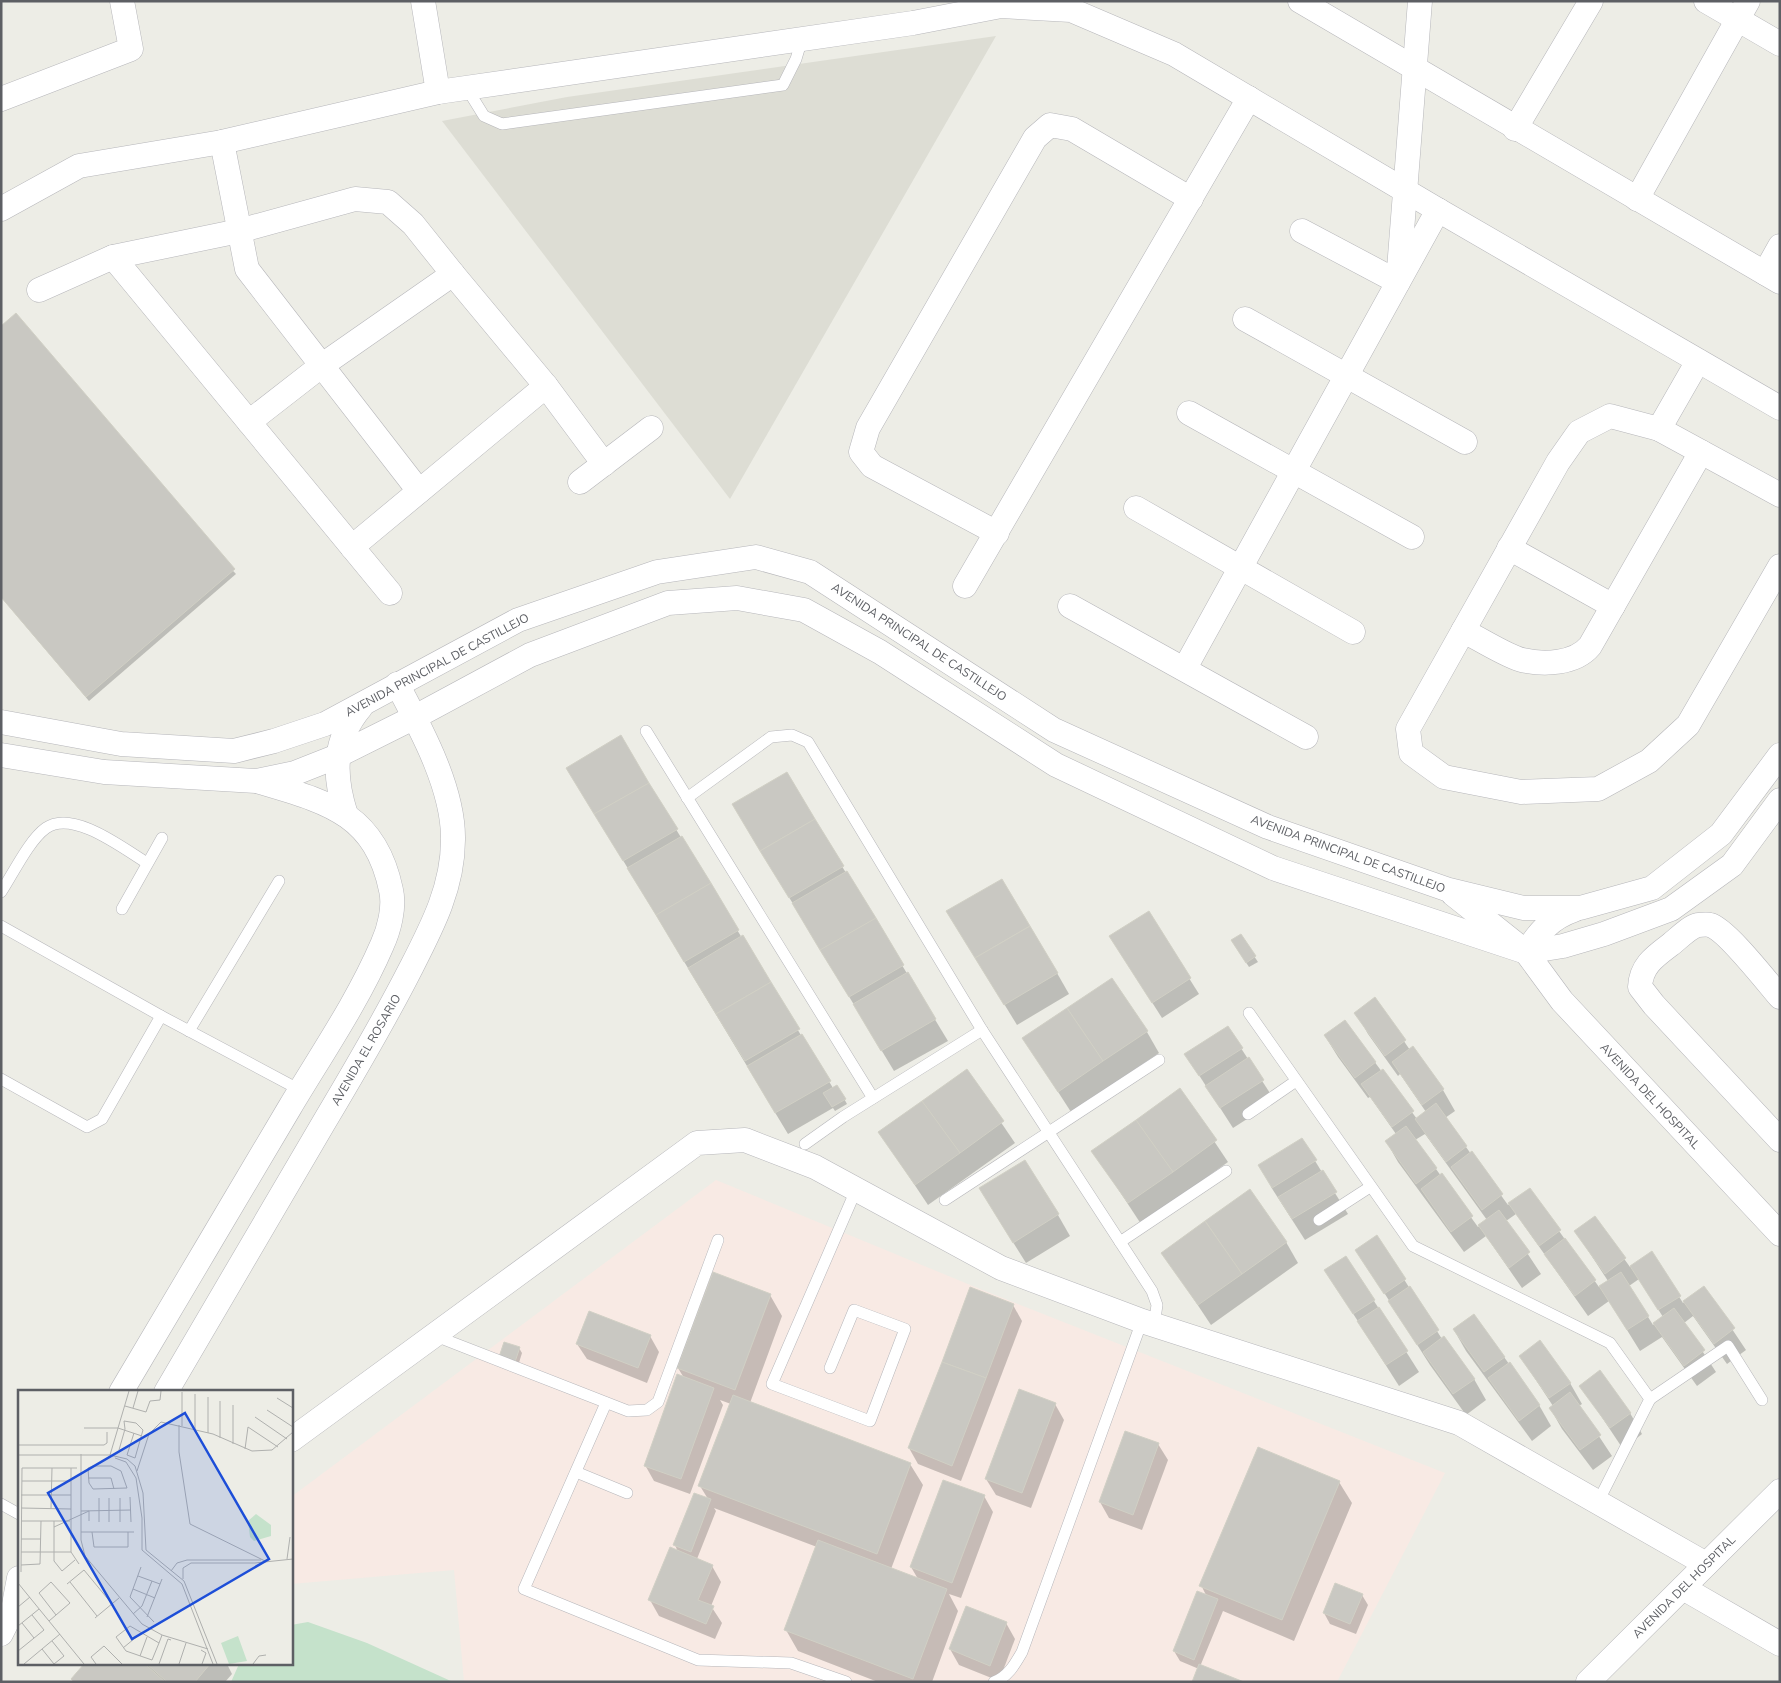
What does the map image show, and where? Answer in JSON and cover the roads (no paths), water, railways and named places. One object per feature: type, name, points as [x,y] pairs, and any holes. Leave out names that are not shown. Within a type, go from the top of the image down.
[{"type":"street","points":[[1,99],[131,50],[122,1]]},
{"type":"street","points":[[423,1],[438,92]]},
{"type":"street","points":[[1300,1],[1408,63],[1514,128],[1772,277],[1780,246]]},
{"type":"street","points":[[1398,282],[1405,191],[1408,63],[1418,28],[1420,1]]},
{"type":"street","points":[[1418,28],[1433,1]]},
{"type":"street","points":[[1514,128],[1591,1]]},
{"type":"street","points":[[1706,1],[1742,10],[1780,44]]},
{"type":"street","points":[[1,209],[78,166],[222,142],[438,92],[912,23],[1001,6],[1071,10],[1174,54],[1405,191],[1780,408]]},
{"type":"street","points":[[1637,199],[1742,10]]},
{"type":"street","points":[[965,586],[1249,98]]},
{"type":"street","points":[[997,533],[872,466],[861,452],[868,428],[1036,138],[1050,125],[1072,129],[1191,200]]},
{"type":"street","points":[[222,142],[247,269],[419,491]]},
{"type":"street","points":[[38,290],[113,257],[239,231],[355,199],[388,202],[413,224],[546,386],[604,464]]},
{"type":"street","points":[[1185,668],[1438,210]]},
{"type":"street","points":[[1302,231],[1398,282]]},
{"type":"street","points":[[113,257],[390,593]]},
{"type":"street","points":[[249,422],[321,366],[454,274]]},
{"type":"street","points":[[1245,319],[1465,442]]},
{"type":"street","points":[[1659,429],[1698,361]]},
{"type":"street","points":[[352,547],[546,386]]},
{"type":"street","points":[[1190,413],[1412,537]]},
{"type":"street","points":[[1780,495],[1659,429],[1610,416],[1579,432],[1558,462],[1408,729],[1410,753],[1444,777],[1521,792],[1598,789],[1649,761],[1688,725],[1780,566]]},
{"type":"street","points":[[580,482],[651,428]]},
{"type":"street","points":[[1463,631],[1521,660],[1566,660],[1583,654],[1613,606],[1701,452]]},
{"type":"street","points":[[1136,508],[1353,632]]},
{"type":"street","points":[[1509,548],[1613,606]]},
{"type":"street","name":"AVENIDA PRINCIPAL DE CASTILLEJO","points":[[1,722],[121,744],[234,751],[274,741],[325,724],[518,620],[657,572],[756,558],[810,572],[1054,730],[1268,827],[1449,890],[1524,908],[1580,908],[1652,888],[1721,834],[1780,755]]},
{"type":"street","points":[[256,781],[295,773],[338,755],[530,656],[668,603],[737,598],[804,610],[880,652],[1056,765],[1273,868],[1526,952],[1563,946],[1604,934],[1671,909],[1732,864],[1780,800]]},
{"type":"street","points":[[1070,606],[1185,668],[1306,737]]},
{"type":"street","name":"AVENIDA EL ROSARIO","points":[[167,1390],[389,1012],[435,920],[446,891],[453,840],[451,813],[439,773],[397,684]]},
{"type":"street","points":[[346,815],[341,800],[338,755],[341,740],[349,721],[366,701]]},
{"type":"street","points":[[1,755],[104,772],[256,781],[318,799],[352,818],[378,848],[392,891],[390,920],[382,945],[347,1011],[122,1390]]},
{"type":"street","name":"AVENIDA DEL HOSPITAL","points":[[1449,890],[1526,952],[1562,1001],[1780,1234]]},
{"type":"street","points":[[1526,952],[1539,933],[1553,919],[1580,908]]},
{"type":"street","points":[[1780,997],[1732,942],[1721,931],[1710,925],[1697,926],[1656,955],[1645,966],[1640,977],[1640,987],[1654,1005],[1780,1140]]},
{"type":"street","points":[[292,1439],[697,1142],[745,1140],[816,1167],[1001,1268],[1148,1323],[1460,1423],[1706,1564]]},
{"type":"street","name":"AVENIDA DEL HOSPITAL","points":[[1588,1682],[1780,1491]]},
{"type":"street","points":[[11,1622],[18,1584]]},
{"type":"street","points":[[1683,1588],[1780,1644]]},
{"type":"lane","points":[[466,87],[484,116],[502,124],[783,85],[796,59],[802,39]]},
{"type":"lane","points":[[646,731],[873,1098]]},
{"type":"lane","points":[[687,798],[771,737],[792,734],[808,742],[982,1030],[1152,1290],[1158,1305],[1148,1323],[1022,1652],[1013,1668],[1000,1680],[994,1682]]},
{"type":"lane","points":[[1,892],[37,836],[47,827],[62,823],[83,825],[147,863]]},
{"type":"lane","points":[[122,909],[162,838]]},
{"type":"lane","points":[[189,1031],[279,881]]},
{"type":"lane","points":[[1,926],[161,1016],[300,1090]]},
{"type":"lane","points":[[1249,1014],[1413,1246],[1610,1344],[1650,1400]]},
{"type":"lane","points":[[1,1079],[87,1127],[102,1120],[161,1016]]},
{"type":"lane","points":[[805,1144],[873,1098],[982,1030]]},
{"type":"lane","points":[[945,1200],[1159,1060]]},
{"type":"lane","points":[[1248,1114],[1296,1081]]},
{"type":"lane","points":[[1120,1242],[1226,1171]]},
{"type":"lane","points":[[1319,1220],[1370,1187]]},
{"type":"lane","points":[[830,1368],[854,1310],[905,1328],[870,1421],[772,1384],[856,1190]]},
{"type":"lane","points":[[433,1335],[628,1411],[647,1410],[658,1402],[718,1240]]},
{"type":"lane","points":[[1598,1502],[1650,1400],[1728,1346],[1762,1400]]},
{"type":"lane","points":[[606,1403],[524,1589],[698,1660],[791,1663],[846,1682]]},
{"type":"lane","points":[[576,1472],[627,1493]]},
{"type":"lane","points":[[1,1504],[18,1513]]}]
